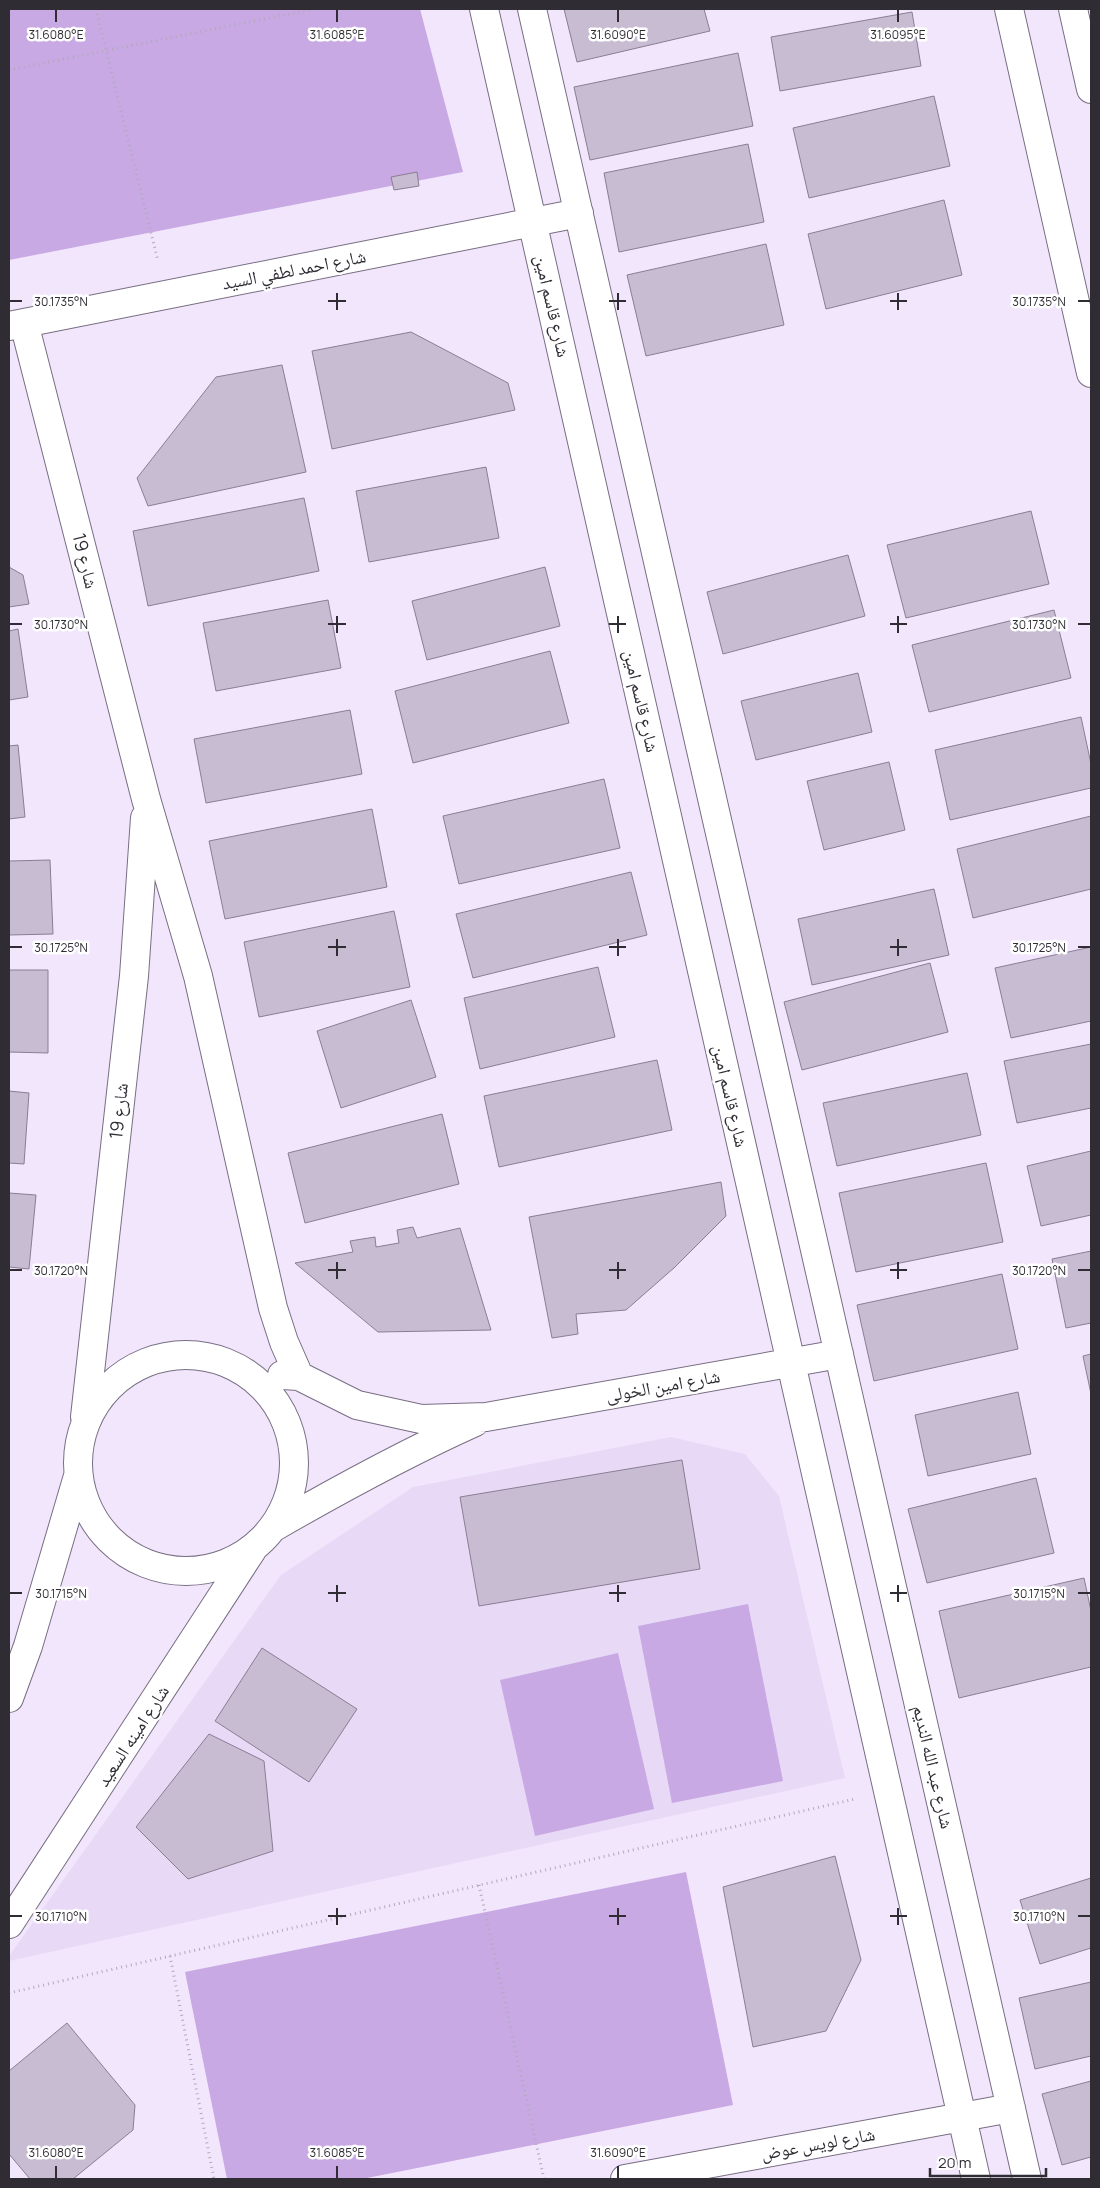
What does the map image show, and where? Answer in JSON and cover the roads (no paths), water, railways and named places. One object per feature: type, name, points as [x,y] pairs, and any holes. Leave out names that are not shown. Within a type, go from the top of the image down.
[{"type":"street","name":"شارع قاسم امين","points":[[484,9],[790,1363]]},
{"type":"street","points":[[532,9],[839,1354]]},
{"type":"street","points":[[1009,9],[1091,373]]},
{"type":"street","points":[[1073,9],[1091,89]]},
{"type":"street","name":"شارع احمد لطفي السيد","points":[[16,324],[579,213]]},
{"type":"street","name":"شارع 19","points":[[16,324],[146,799],[198,976],[273,1308],[284,1342],[299,1376]]},
{"type":"street","name":"شارع 19","points":[[84,1422],[134,976],[146,799]]},
{"type":"street","points":[[9,1698],[28,1646],[78,1476],[78,1449],[84,1422],[98,1398],[117,1378],[142,1363],[168,1355],[196,1354],[224,1361],[249,1374],[272,1395],[288,1422]]},
{"type":"street","name":"شارع امين الخولى","points":[[299,1376],[357,1405],[421,1419],[486,1417],[839,1354]]},
{"type":"street","name":"شارع عبد الله النديم","points":[[839,1354],[1027,2179]]},
{"type":"street","points":[[790,1363],[976,2179]]},
{"type":"street","points":[[249,1374],[299,1376],[288,1422]]},
{"type":"street","name":"شارع امين الخولى","points":[[78,1476],[85,1504],[100,1529],[120,1550],[146,1564],[174,1570],[203,1570],[230,1562],[264,1537],[342,1488],[397,1458],[486,1417]]},
{"type":"street","name":"شارع امينه السعيد","points":[[9,1924],[287,1504],[294,1477],[294,1449],[288,1422]]},
{"type":"street","name":"شارع لويس عوض","points":[[625,2179],[1010,2108]]}]
